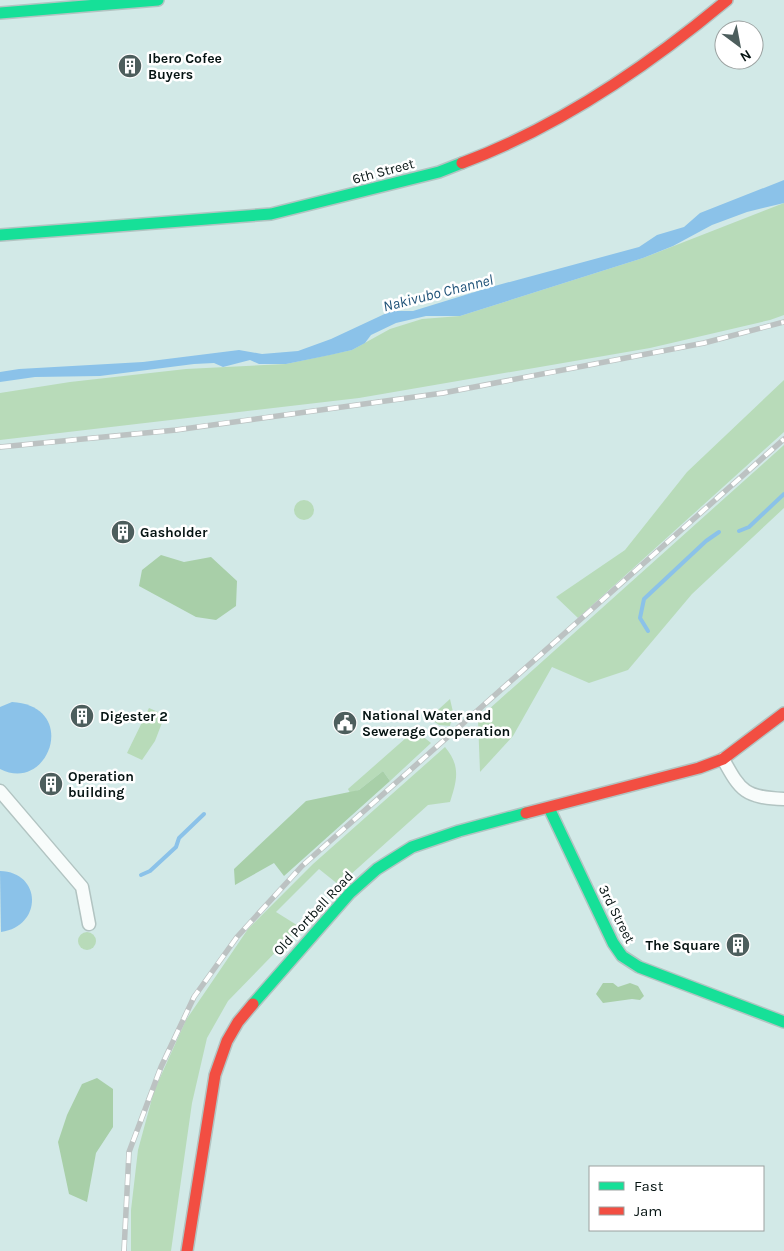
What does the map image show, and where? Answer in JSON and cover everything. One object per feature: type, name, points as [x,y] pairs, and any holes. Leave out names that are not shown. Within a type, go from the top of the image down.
[{"type":"street","points":[[0,13],[158,0]]},
{"type":"street","name":"6th Street","points":[[0,236],[271,214],[439,172],[489,152],[555,119],[623,78],[679,40],[727,0]]},
{"type":"street","name":"Old Portbell Road","points":[[187,1251],[216,1075],[227,1041],[244,1015],[350,893],[377,869],[412,847],[459,831],[699,768],[723,759],[784,713]]},
{"type":"street","points":[[723,759],[737,784],[747,792],[758,797],[784,799]]},
{"type":"street","points":[[0,791],[82,887],[89,924]]},
{"type":"street","name":"3rd Street","points":[[549,808],[613,943],[622,956],[639,967],[784,1022]]},
{"type":"green space","points":[[784,203],[784,315],[770,320],[650,348],[359,398],[0,440],[0,393],[70,382],[186,369],[286,364],[352,350],[390,329],[422,319],[460,316],[643,258]]},
{"type":"green space","points":[[784,380],[784,432],[578,618],[556,597],[625,550],[687,472]]},
{"type":"green space","points":[[784,445],[784,508],[692,594],[628,670],[589,683],[552,667],[513,736],[480,772],[478,719]]},
{"type":"green space","points":[[300,500],[308,500],[314,506],[314,514],[308,520],[300,520],[294,514],[294,506]]},
{"type":"green space","points":[[161,555],[184,562],[211,557],[237,581],[236,606],[216,620],[196,617],[139,586],[142,570]]},
{"type":"green space","points":[[450,699],[453,712],[450,726],[439,725],[429,718]]},
{"type":"green space","points":[[149,708],[165,715],[155,741],[142,760],[127,753]]},
{"type":"green space","points":[[415,730],[431,743],[390,781],[383,771],[359,790],[350,793],[348,789]]},
{"type":"green space","points":[[445,747],[454,761],[456,773],[450,802],[428,805],[339,885],[319,869],[276,912],[300,927],[228,1001],[207,1038],[192,1103],[171,1251],[131,1251],[131,1210],[138,1150],[154,1091],[186,1020],[248,929],[313,864]]},
{"type":"green space","points":[[383,771],[390,781],[284,876],[274,863],[235,885],[234,869],[306,801],[359,790]]},
{"type":"green space","points":[[87,932],[93,935],[96,941],[93,947],[87,950],[81,947],[78,941],[81,935]]},
{"type":"green space","points":[[603,983],[613,983],[618,987],[630,983],[638,986],[644,996],[640,1000],[632,999],[603,1003],[596,994]]},
{"type":"green space","points":[[97,1078],[113,1089],[113,1127],[96,1153],[87,1202],[69,1194],[58,1142],[67,1115],[82,1084]]},
{"type":"water","points":[[784,180],[784,203],[747,212],[712,225],[673,246],[643,258],[460,316],[426,316],[396,323],[371,335],[365,343],[352,350],[286,364],[259,364],[250,360],[223,367],[214,363],[194,364],[100,376],[35,377],[0,382],[0,372],[19,369],[143,362],[239,350],[262,354],[298,351],[331,339],[391,311],[413,311],[491,287],[639,247],[657,235],[684,227],[700,213]]},
{"type":"water","points":[[12,702],[33,707],[46,718],[51,732],[50,746],[43,760],[32,770],[17,773],[0,769],[0,707]]},
{"type":"water","points":[[0,871],[14,874],[24,880],[30,889],[32,900],[30,910],[24,920],[15,928],[1,932]]},
{"type":"waterway","points":[[739,531],[749,527],[784,494]]},
{"type":"waterway","points":[[648,631],[640,618],[644,599],[706,541],[719,532]]},
{"type":"waterway","points":[[141,875],[150,871],[176,847],[179,838],[204,814]]},
{"type":"railway","points":[[0,447],[176,430],[443,393],[704,343],[784,322]]},
{"type":"railway","points":[[124,1251],[129,1152],[161,1067],[194,997],[237,937],[302,866],[784,439]]},
{"type":"traffic: fast","points":[[0,13],[158,0]]},
{"type":"traffic: fast","points":[[0,235],[271,214],[439,172],[462,163]]},
{"type":"traffic: fast","points":[[549,808],[613,943],[622,956],[639,967],[784,1022]]},
{"type":"traffic: fast","points":[[253,1004],[350,893],[377,869],[412,847],[459,831],[526,813]]},
{"type":"traffic: jam","points":[[462,163],[533,132],[601,93],[666,48],[727,0]]},
{"type":"traffic: jam","points":[[526,813],[699,768],[723,759],[784,713]]},
{"type":"traffic: jam","points":[[187,1251],[215,1075],[227,1041],[238,1022],[253,1004]]},
{"type":"place","name":"Ibero Cofee Buyers","points":[[130,66]]},
{"type":"place","name":"Gasholder","points":[[123,532]]},
{"type":"place","name":"Digester 2","points":[[82,716]]},
{"type":"place","name":"National Water and Sewerage Cooperation","points":[[345,723]]},
{"type":"place","name":"Operation building","points":[[51,784]]},
{"type":"place","name":"The Square","points":[[738,945]]},
{"type":"water label","name":"Nakivubo Channel","points":[[438,293]]}]
